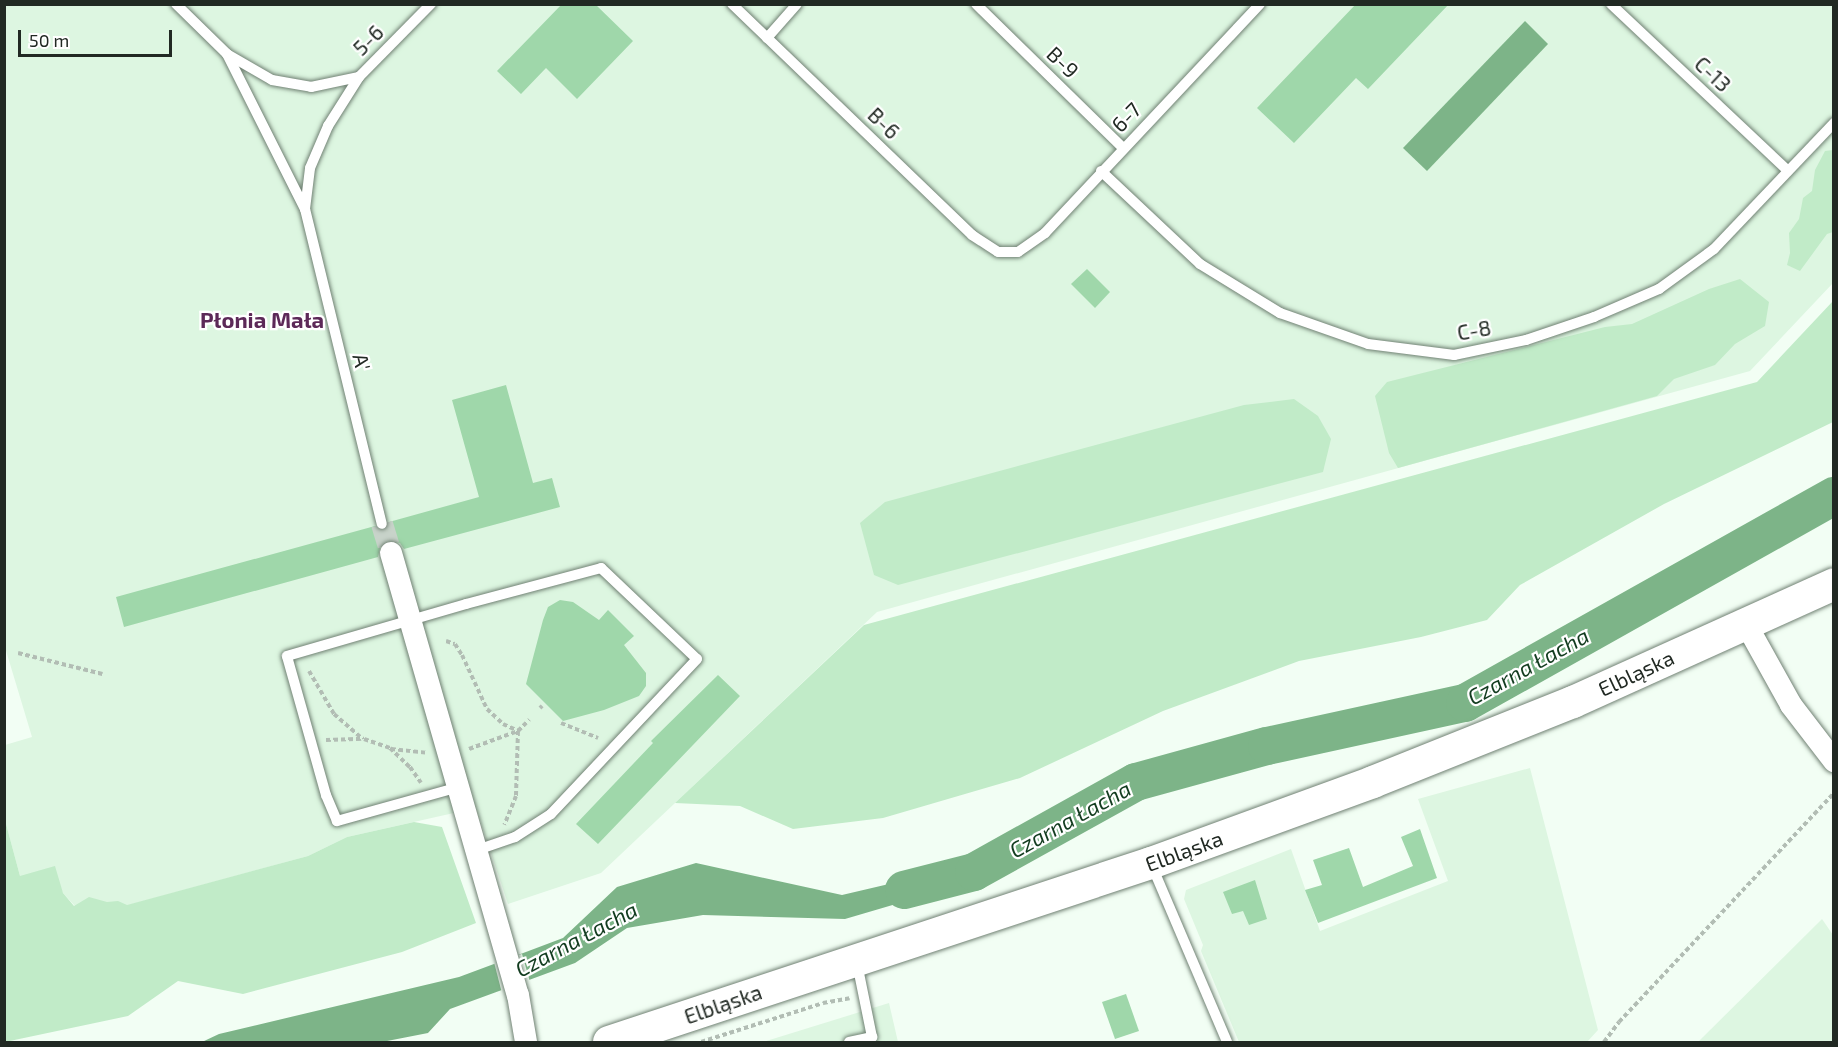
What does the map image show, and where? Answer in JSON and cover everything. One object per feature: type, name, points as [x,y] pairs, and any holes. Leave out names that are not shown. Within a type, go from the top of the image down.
[{"type":"main road","name":"Elbląska","points":[[609,1042],[856,958],[1151,863],[1373,782],[1573,702],[1833,584]]},
{"type":"street","points":[[391,553],[508,958],[518,995],[526,1042]]},
{"type":"street","points":[[1755,620],[1791,705],[1833,761]]},
{"type":"lane","points":[[176,4],[227,54],[272,80],[311,87],[359,77]]},
{"type":"lane","name":"5-6","points":[[359,77],[431,4]]},
{"type":"lane","name":"B-6","points":[[732,4],[972,235],[998,252],[1018,252]]},
{"type":"lane","points":[[767,38],[797,4]]},
{"type":"lane","name":"B-9","points":[[976,4],[1123,148]]},
{"type":"lane","name":"6-7","points":[[1018,252],[1045,232],[1260,4]]},
{"type":"lane","name":"C-13","points":[[1611,4],[1788,171]]},
{"type":"lane","name":"A'","points":[[227,54],[305,209],[382,524]]},
{"type":"lane","name":"A'","points":[[305,209],[310,168],[328,126],[359,77]]},
{"type":"lane","name":"C-8","points":[[1101,171],[1200,264],[1280,313],[1368,344],[1454,355],[1526,340],[1594,317],[1659,289],[1714,249],[1833,123]]},
{"type":"lane","points":[[459,787],[337,820],[326,795],[287,656],[601,568],[697,659],[551,814],[515,837],[477,850]]},
{"type":"lane","points":[[1151,863],[1227,1042]]},
{"type":"lane","points":[[849,1042],[872,1037],[856,958]]},
{"type":"path","points":[[446,641],[455,644],[462,655],[487,709],[504,724],[518,731]]},
{"type":"path","points":[[18,653],[102,674]]},
{"type":"path","points":[[309,671],[334,714],[364,739]]},
{"type":"path","points":[[466,750],[518,731],[529,720]]},
{"type":"path","points":[[561,723],[598,738]]},
{"type":"path","points":[[500,830],[508,819],[516,796],[518,731]]},
{"type":"path","points":[[312,744],[333,739],[364,739],[415,754],[436,753]]},
{"type":"path","points":[[390,748],[410,767],[422,783]]},
{"type":"path","points":[[1604,1042],[1619,1022],[1833,793]]},
{"type":"path","points":[[701,1042],[823,1003],[864,996]]},
{"type":"shaded area","points":[[4,5],[1833,5],[1833,283],[1750,371],[877,612],[601,873],[508,904],[476,808],[347,837],[308,856],[85,917],[60,887],[20,876],[5,820],[5,745],[32,737],[4,644]]},
{"type":"shaded area","points":[[1833,150],[1833,232],[1827,234],[1800,271],[1787,265],[1790,253],[1789,233],[1799,219],[1803,198],[1812,191],[1815,170],[1825,151]]},
{"type":"shaded area","points":[[1740,279],[1769,302],[1765,326],[1735,344],[1715,365],[1674,379],[1657,396],[1398,468],[1389,453],[1375,396],[1387,382],[1605,327],[1632,324],[1709,289]]},
{"type":"shaded area","points":[[1833,301],[1833,422],[1664,504],[1520,585],[1487,620],[1421,637],[1299,661],[1163,711],[1020,778],[883,818],[793,829],[740,806],[675,803],[864,625],[1757,382]]},
{"type":"shaded area","points":[[1294,399],[1318,416],[1331,439],[1323,472],[898,585],[874,575],[860,523],[885,502],[1244,405]]},
{"type":"shaded area","points":[[1530,768],[1598,1030],[1587,1042],[1239,1042],[1201,951],[1203,945],[1184,899],[1186,890],[1291,849],[1320,931],[1448,881],[1418,799]]},
{"type":"shaded area","points":[[5,820],[20,876],[55,866],[63,893],[74,906],[89,897],[107,902],[118,901],[127,905],[308,856],[347,837],[414,822],[442,827],[476,923],[402,952],[243,994],[178,981],[128,1016],[5,1042]]},
{"type":"shaded area","points":[[1822,919],[1833,935],[1833,1042],[1698,1042]]},
{"type":"shaded area","points":[[889,1003],[898,1042],[763,1042]]},
{"type":"water","points":[[1525,21],[1548,44],[1427,171],[1403,148]]},
{"type":"water","points":[[696,863],[842,895],[970,865],[930,894],[845,919],[703,915],[627,928],[575,963],[450,1009],[428,1033],[382,1042],[202,1042],[219,1034],[459,977],[563,938],[617,887]]},
{"type":"pier","points":[[522,954],[530,982],[502,993],[494,962]]},
{"type":"building","points":[[562,4],[595,4],[633,41],[577,99],[546,68],[521,94],[497,71]]},
{"type":"building","points":[[1356,4],[1449,4],[1368,89],[1356,78],[1294,143],[1257,108]]},
{"type":"building","points":[[1087,269],[1110,292],[1095,308],[1071,284]]},
{"type":"building","points":[[506,385],[533,483],[552,478],[560,507],[404,549],[400,543],[388,540],[381,544],[378,557],[124,627],[116,597],[375,526],[379,531],[384,531],[389,522],[479,497],[452,400]]},
{"type":"building","points":[[560,600],[573,602],[599,620],[608,610],[634,636],[624,645],[646,673],[646,686],[639,696],[604,710],[563,721],[526,684],[548,607]]},
{"type":"building","points":[[718,675],[740,696],[598,844],[576,824],[653,743],[651,741]]},
{"type":"building","points":[[1420,829],[1437,878],[1318,923],[1305,890],[1322,885],[1313,860],[1349,848],[1363,887],[1413,866],[1401,837]]},
{"type":"building","points":[[1255,880],[1267,919],[1249,925],[1243,911],[1232,914],[1223,892]]},
{"type":"building","points":[[1126,994],[1139,1031],[1115,1039],[1102,1002]]},
{"type":"waterway","name":"Czarna Łacha","points":[[904,890],[974,872],[1136,782],[1267,746],[1465,703],[1834,496]]},
{"type":"tunnel","points":[[382,524],[391,553]]},
{"type":"district","name":"Płonia Mała","points":[[262,320]]}]
